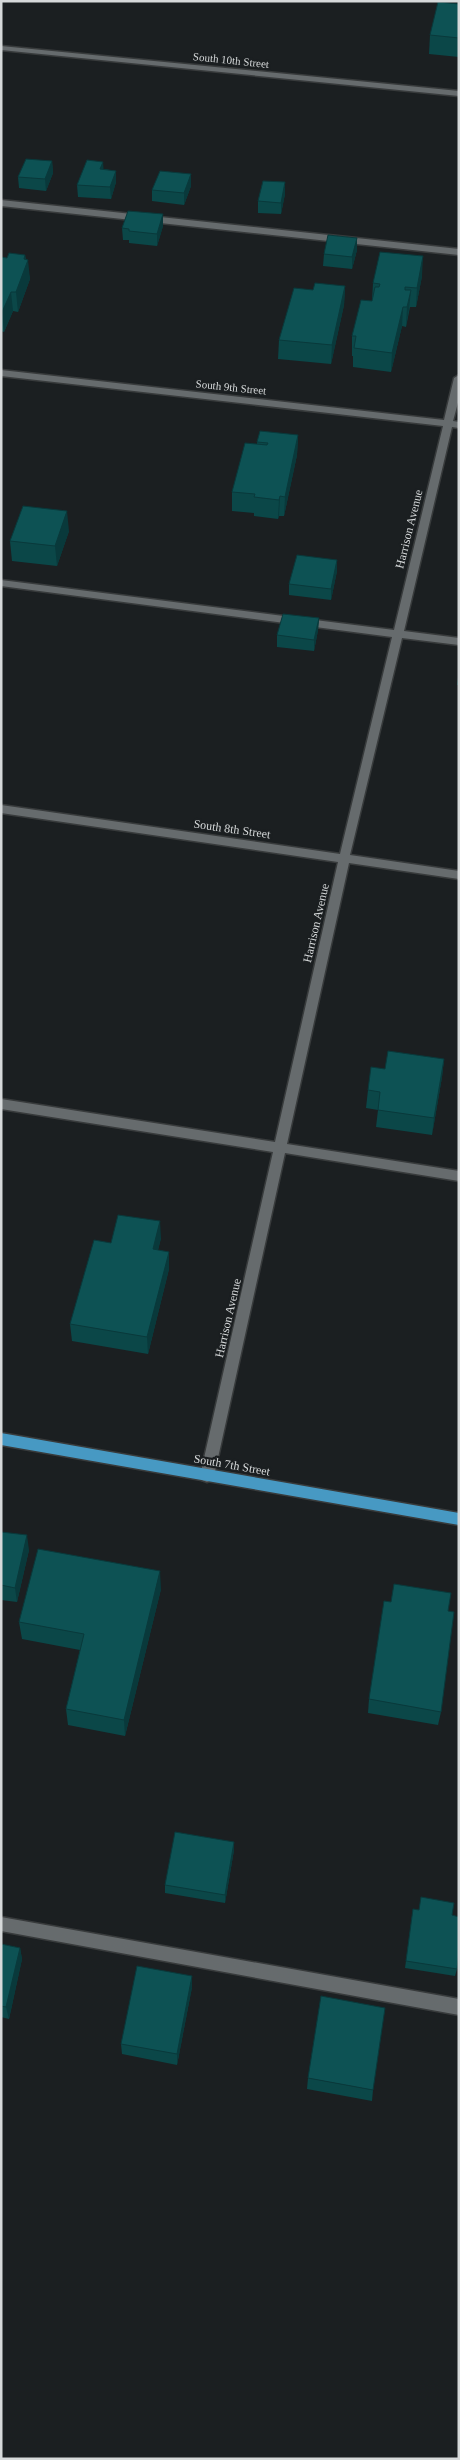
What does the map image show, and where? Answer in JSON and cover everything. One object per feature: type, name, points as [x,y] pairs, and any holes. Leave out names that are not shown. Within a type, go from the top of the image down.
[{"type":"main road","name":"South 7th Street","points":[[1,1439],[459,1520]]},
{"type":"street","name":"South 10th Street","points":[[1,48],[459,94]]},
{"type":"street","points":[[1,203],[459,252]]},
{"type":"street","name":"South 9th Street","points":[[1,373],[454,425]]},
{"type":"street","name":"Harrison Avenue","points":[[207,1476],[344,859],[397,634],[454,425],[459,378]]},
{"type":"street","points":[[1,583],[459,642]]},
{"type":"street","name":"South 8th Street","points":[[1,809],[459,875]]},
{"type":"street","points":[[1,1104],[459,1176]]},
{"type":"street","points":[[1,1924],[459,2007]]},
{"type":"building","points":[[438,2],[459,4],[459,38],[430,35]]},
{"type":"building","points":[[26,159],[52,161],[45,179],[18,177]]},
{"type":"building","points":[[87,160],[103,162],[100,169],[116,171],[110,187],[77,185]]},
{"type":"building","points":[[160,171],[191,174],[184,193],[152,190]]},
{"type":"building","points":[[263,181],[285,182],[281,203],[258,201]]},
{"type":"building","points":[[128,211],[163,214],[157,234],[129,231],[129,229],[122,228]]},
{"type":"building","points":[[328,235],[357,238],[352,257],[324,254]]},
{"type":"building","points":[[380,252],[423,256],[417,288],[405,287],[405,290],[411,290],[407,307],[403,307],[392,353],[354,348],[356,336],[352,336],[361,300],[372,301],[375,287],[379,287],[380,284],[373,283]]},
{"type":"building","points":[[9,253],[25,255],[24,259],[28,260],[16,292],[11,292],[1,312],[1,257],[7,258]]},
{"type":"building","points":[[315,283],[345,286],[332,345],[279,340],[294,288],[313,290]]},
{"type":"building","points":[[260,431],[298,435],[285,497],[280,496],[279,500],[254,497],[255,494],[232,492],[245,443],[267,445],[268,443],[257,442]]},
{"type":"building","points":[[23,506],[67,511],[55,546],[10,541]]},
{"type":"building","points":[[297,555],[337,560],[331,589],[289,584]]},
{"type":"building","points":[[283,614],[319,618],[314,640],[277,635]]},
{"type":"building","points":[[388,1051],[444,1059],[434,1118],[378,1110],[380,1092],[368,1090],[371,1067],[385,1069]]},
{"type":"building","points":[[118,1215],[160,1221],[153,1249],[169,1252],[147,1337],[70,1324],[94,1240],[111,1243]]},
{"type":"building","points":[[1,1532],[27,1535],[15,1588],[1,1585]]},
{"type":"building","points":[[38,1549],[160,1571],[124,1720],[66,1709],[84,1634],[19,1622]]},
{"type":"building","points":[[394,1584],[451,1593],[448,1611],[454,1612],[441,1712],[369,1699],[384,1601],[391,1602]]},
{"type":"building","points":[[175,1832],[234,1842],[225,1895],[165,1885]]},
{"type":"building","points":[[421,1897],[454,1903],[452,1915],[459,1917],[457,1969],[406,1961],[413,1909],[419,1910]]},
{"type":"building","points":[[1,1944],[20,1948],[6,2007],[1,2006]]},
{"type":"building","points":[[137,1966],[192,1976],[177,2054],[121,2044]]},
{"type":"building","points":[[321,1996],[385,2008],[373,2090],[308,2078]]}]
